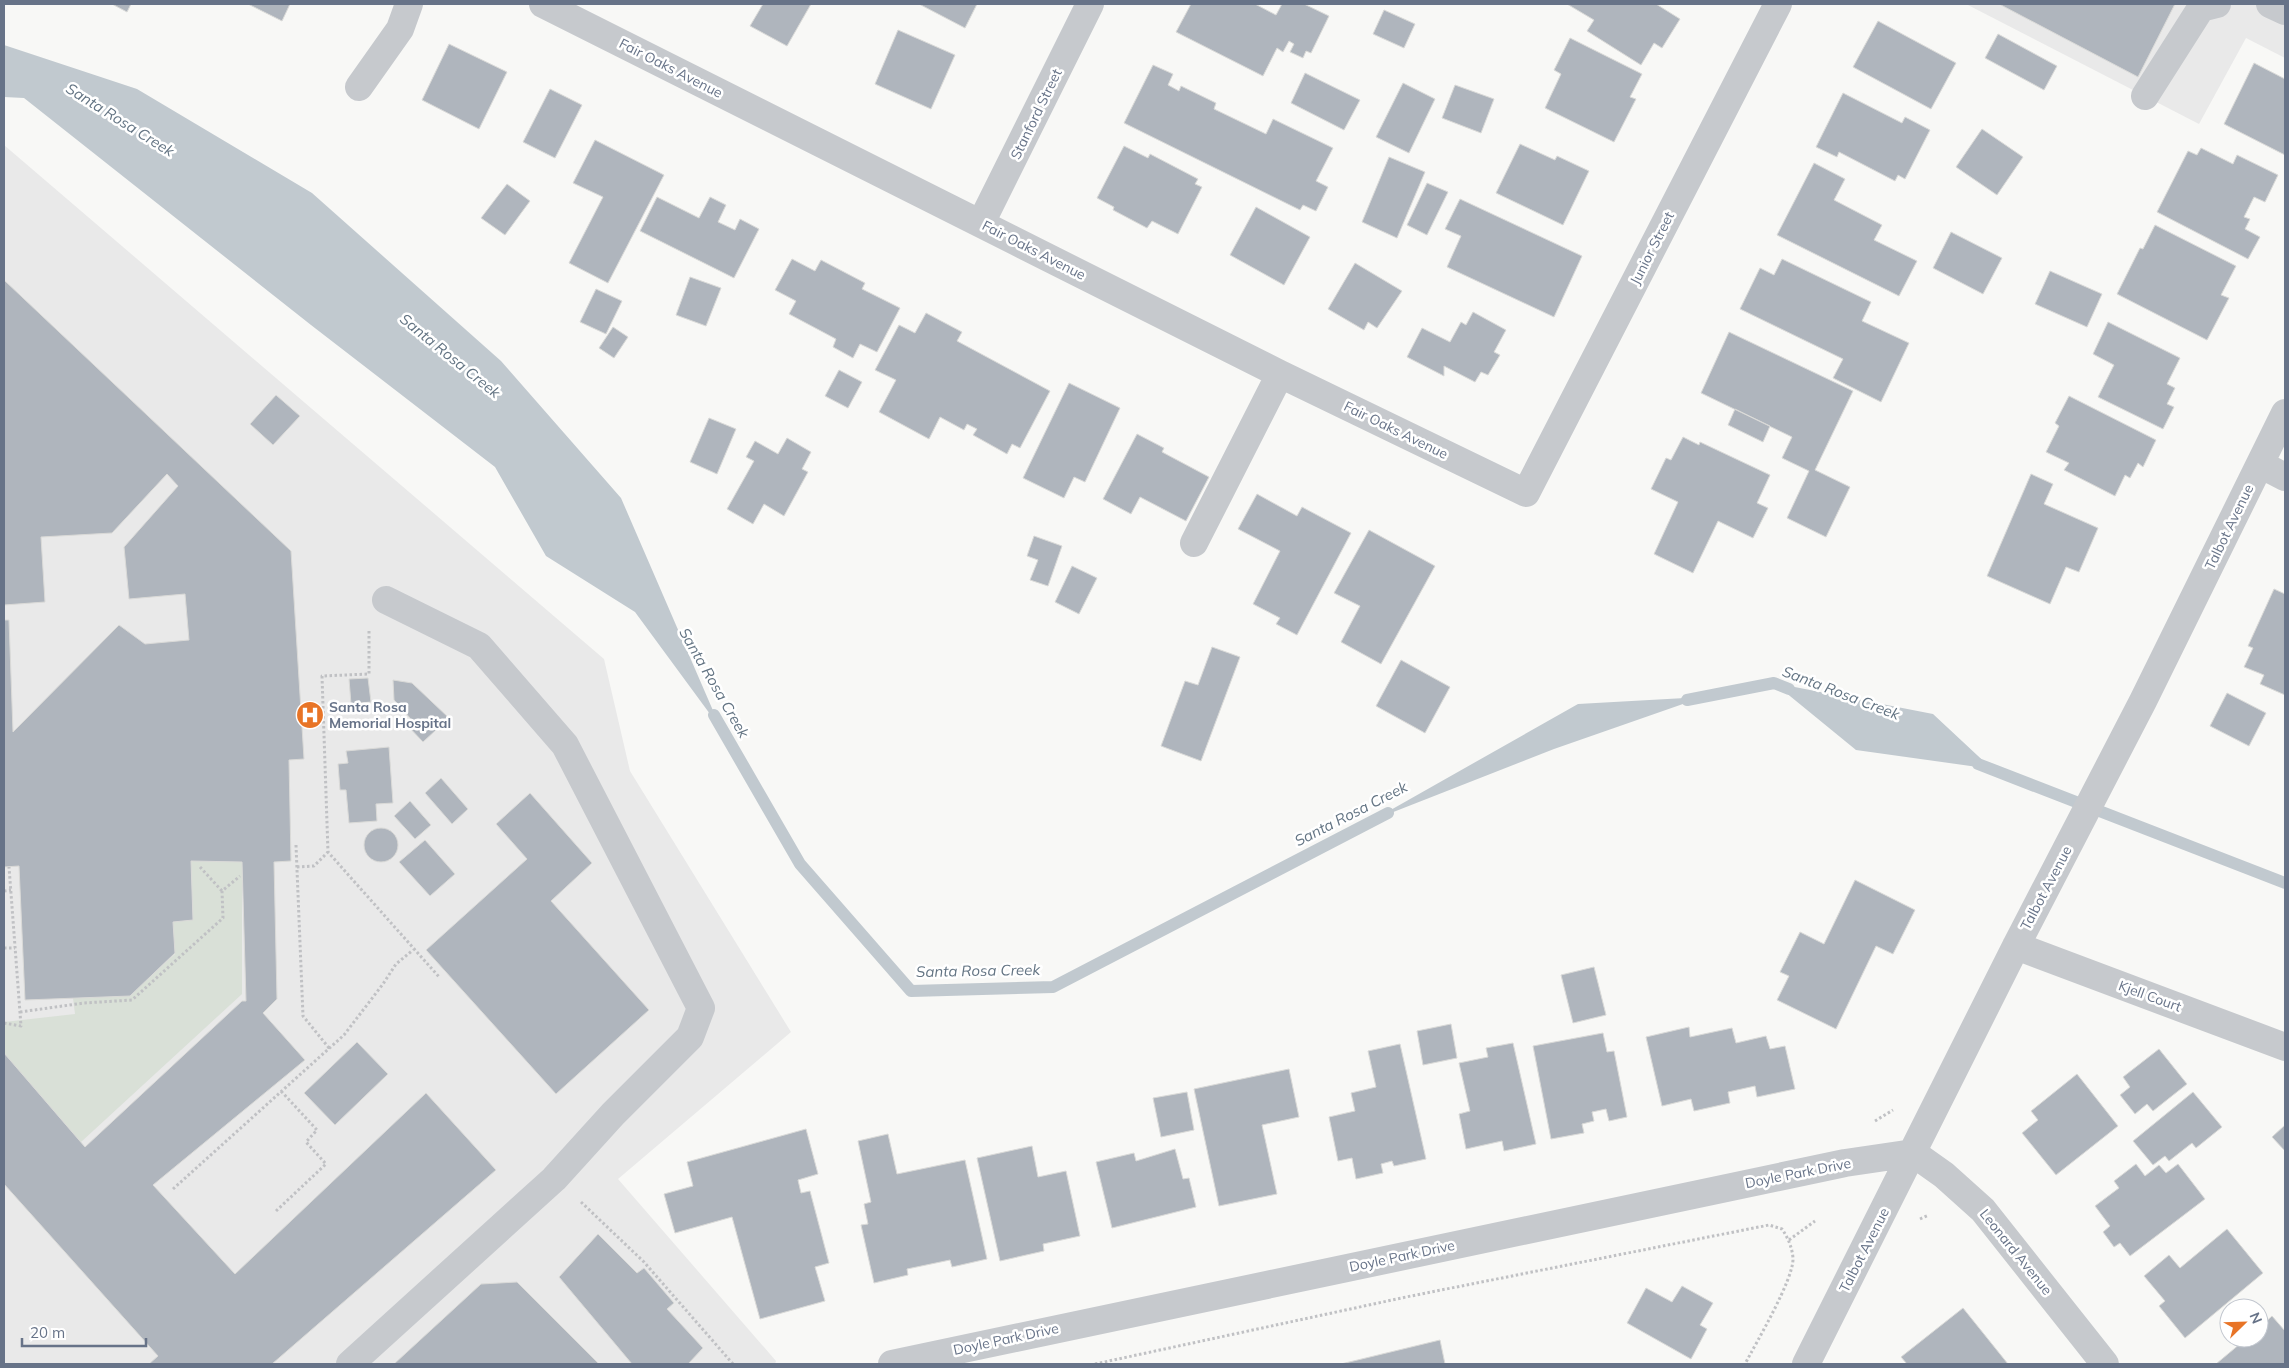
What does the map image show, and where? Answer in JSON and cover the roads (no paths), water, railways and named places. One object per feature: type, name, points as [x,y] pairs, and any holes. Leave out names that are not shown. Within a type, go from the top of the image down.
[{"type":"street","points":[[359,87],[400,29],[408,4]]},
{"type":"street","name":"Fair Oaks Avenue","points":[[543,4],[1280,374],[1526,493]]},
{"type":"street","name":"Stanford Street","points":[[981,223],[1090,4]]},
{"type":"street","name":"Junior Street","points":[[1526,493],[1778,4]]},
{"type":"street","points":[[2145,96],[2201,8],[2217,4]]},
{"type":"street","points":[[2270,4],[2285,11]]},
{"type":"street","points":[[1194,543],[1280,374]]},
{"type":"street","name":"Talbot Avenue","points":[[1806,1364],[2016,946],[2143,701],[2285,413]]},
{"type":"street","points":[[2260,464],[2285,478]]},
{"type":"street","points":[[350,1364],[554,1179],[613,1114],[690,1037],[701,1008],[565,745],[478,646],[386,600]]},
{"type":"street","name":"Kjell Court","points":[[2016,946],[2285,1047]]},
{"type":"street","name":"Doyle Park Drive","points":[[892,1364],[1845,1163],[1913,1153]]},
{"type":"street","name":"Leonard Avenue","points":[[1913,1153],[1944,1175],[1983,1210],[2105,1364]]},
{"type":"water","points":[[4,45],[137,89],[312,193],[501,361],[621,498],[721,729],[635,612],[546,556],[495,467],[311,325],[24,98],[4,97]]},
{"type":"water","points":[[1774,683],[1933,714],[1992,769],[1856,750]]},
{"type":"water","points":[[1703,697],[1554,749],[1373,820],[1578,704]]},
{"type":"waterway","name":"Santa Rosa Creek","points":[[1687,700],[1774,683],[1789,689]]},
{"type":"waterway","name":"Santa Rosa Creek","points":[[714,715],[800,864],[911,991],[1053,987],[1388,813]]},
{"type":"waterway","name":"Santa Rosa Creek","points":[[1978,764],[2285,883]]},
{"type":"place","name":"Santa Rosa Memorial Hospital","points":[[310,715]]}]
